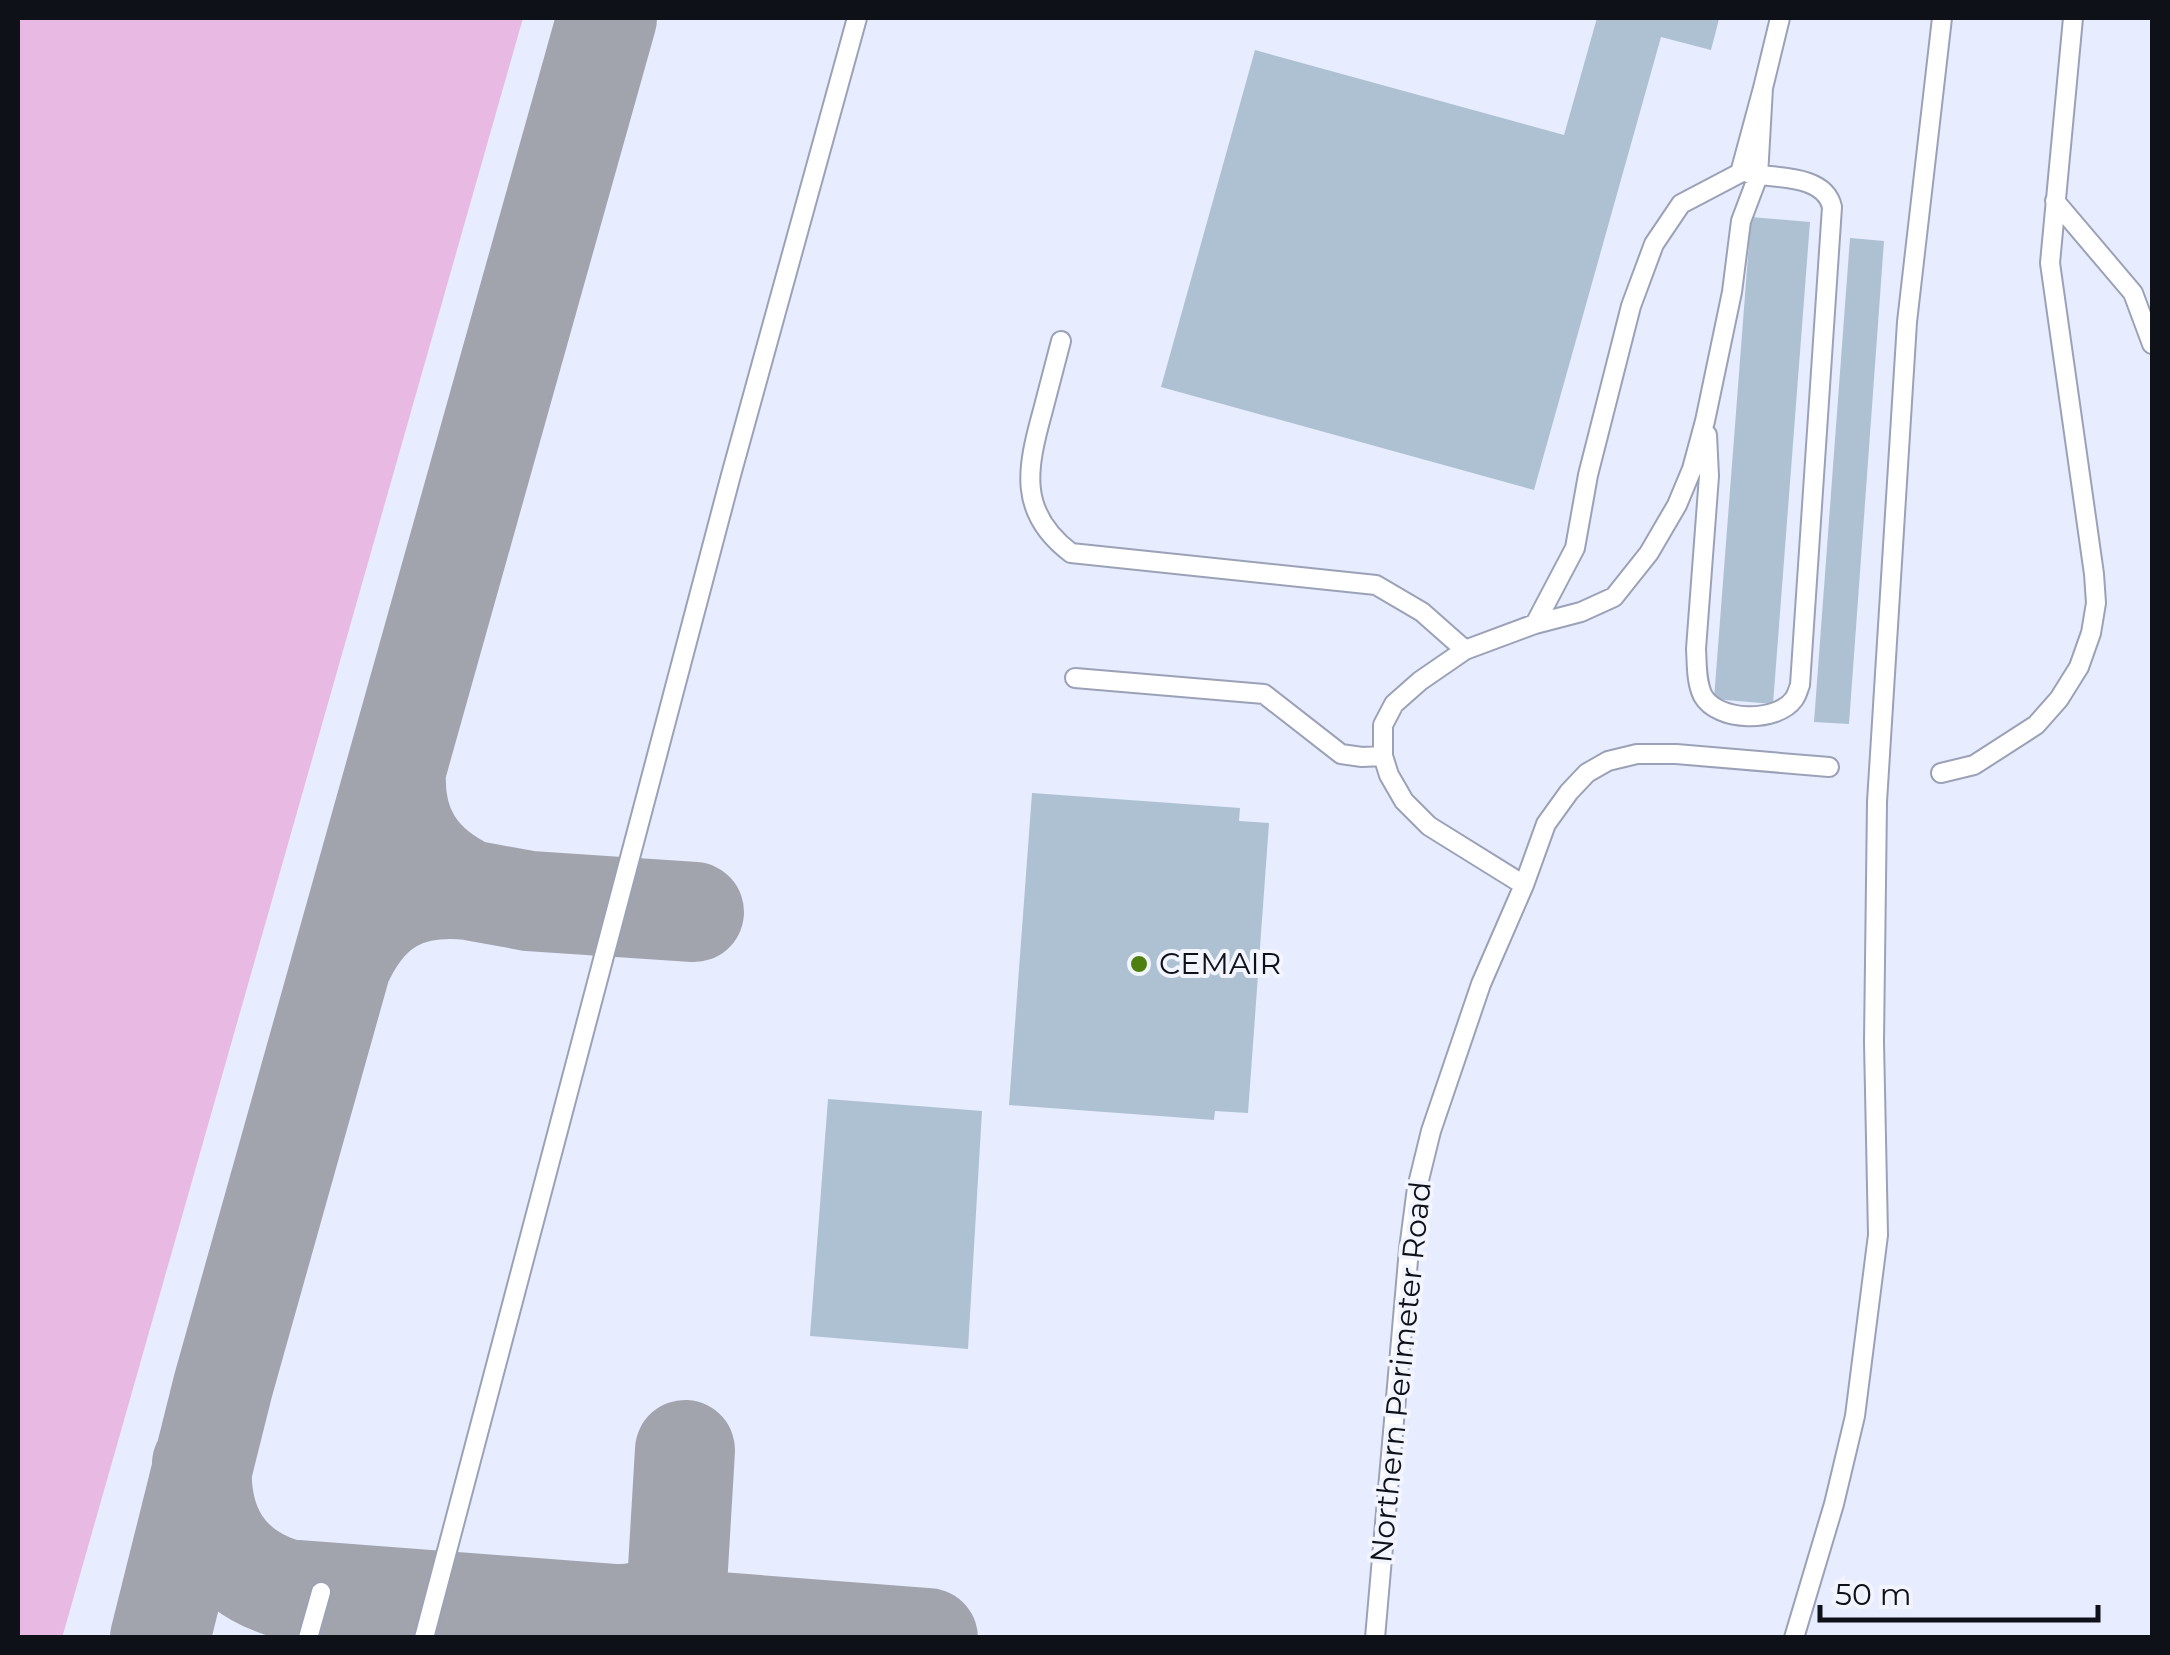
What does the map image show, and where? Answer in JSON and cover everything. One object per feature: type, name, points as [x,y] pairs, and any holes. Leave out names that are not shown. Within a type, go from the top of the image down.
[{"type":"lane","points":[[424,1638],[731,476],[857,18]]},
{"type":"lane","points":[[1524,885],[1429,826],[1404,801],[1383,756],[1383,725],[1394,704],[1465,650],[1581,612],[1614,597],[1649,553],[1677,505],[1706,421],[1729,308],[1763,88],[1780,18]]},
{"type":"lane","points":[[1794,1638],[1834,1504],[1855,1416],[1878,1235],[1874,1042],[1882,706],[1906,322],[1942,18]]},
{"type":"lane","points":[[1941,773],[1974,765],[2036,725],[2059,700],[2079,667],[2092,633],[2094,574],[2050,262],[2073,18]]},
{"type":"lane","points":[[1535,624],[1575,548],[1588,475],[1631,306],[1654,244],[1682,204],[1749,174],[1821,187],[1832,207],[1800,684],[1792,702],[1767,714],[1734,715],[1713,707],[1703,696],[1698,678],[1696,650],[1709,476],[1706,421]]},
{"type":"lane","points":[[2055,202],[2133,293],[2152,344]]},
{"type":"lane","points":[[1061,342],[1031,453],[1029,476],[1040,520],[1053,539],[1072,552],[1376,585],[1422,612],[1465,650]]},
{"type":"lane","points":[[1075,678],[1264,694],[1340,754],[1383,756]]},
{"type":"lane","name":"Northern Perimeter Road","points":[[1375,1638],[1408,1249],[1418,1188],[1431,1131],[1482,984],[1546,824],[1587,774],[1608,761],[1637,754],[1828,767]]},
{"type":"lane","points":[[308,1638],[321,1592]]},
{"type":"shaded area","points":[[18,18],[2152,18],[2152,1637],[18,1637]]},
{"type":"shaded area","points":[[18,18],[523,18],[62,1638],[18,1637]]},
{"type":"building","points":[[1597,18],[1719,19],[1711,50],[1661,37],[1534,490],[1161,387],[1255,50],[1564,135]]},
{"type":"building","points":[[1751,217],[1810,222],[1773,704],[1714,699]]},
{"type":"building","points":[[1850,238],[1884,241],[1849,724],[1814,722]]},
{"type":"building","name":"CEMAIR","points":[[1032,793],[1240,808],[1239,821],[1269,823],[1248,1113],[1215,1111],[1214,1120],[1009,1105]]},
{"type":"building","points":[[828,1099],[982,1111],[968,1349],[810,1336]]},
{"type":"taxiway","points":[[160,1638],[223,1386],[607,18]]},
{"type":"taxiway","points":[[342,963],[364,927],[392,903],[426,891],[469,890],[435,869],[412,842],[399,809],[396,770]]},
{"type":"taxiway","points":[[469,890],[529,901],[694,912]]},
{"type":"taxiway","points":[[619,1614],[652,1607],[677,1585],[685,1450]]},
{"type":"taxiway","points":[[202,1464],[205,1507],[220,1543],[247,1570],[286,1589],[928,1638]]},
{"type":"place","name":"CEMAIR","points":[[1139,964]]}]
